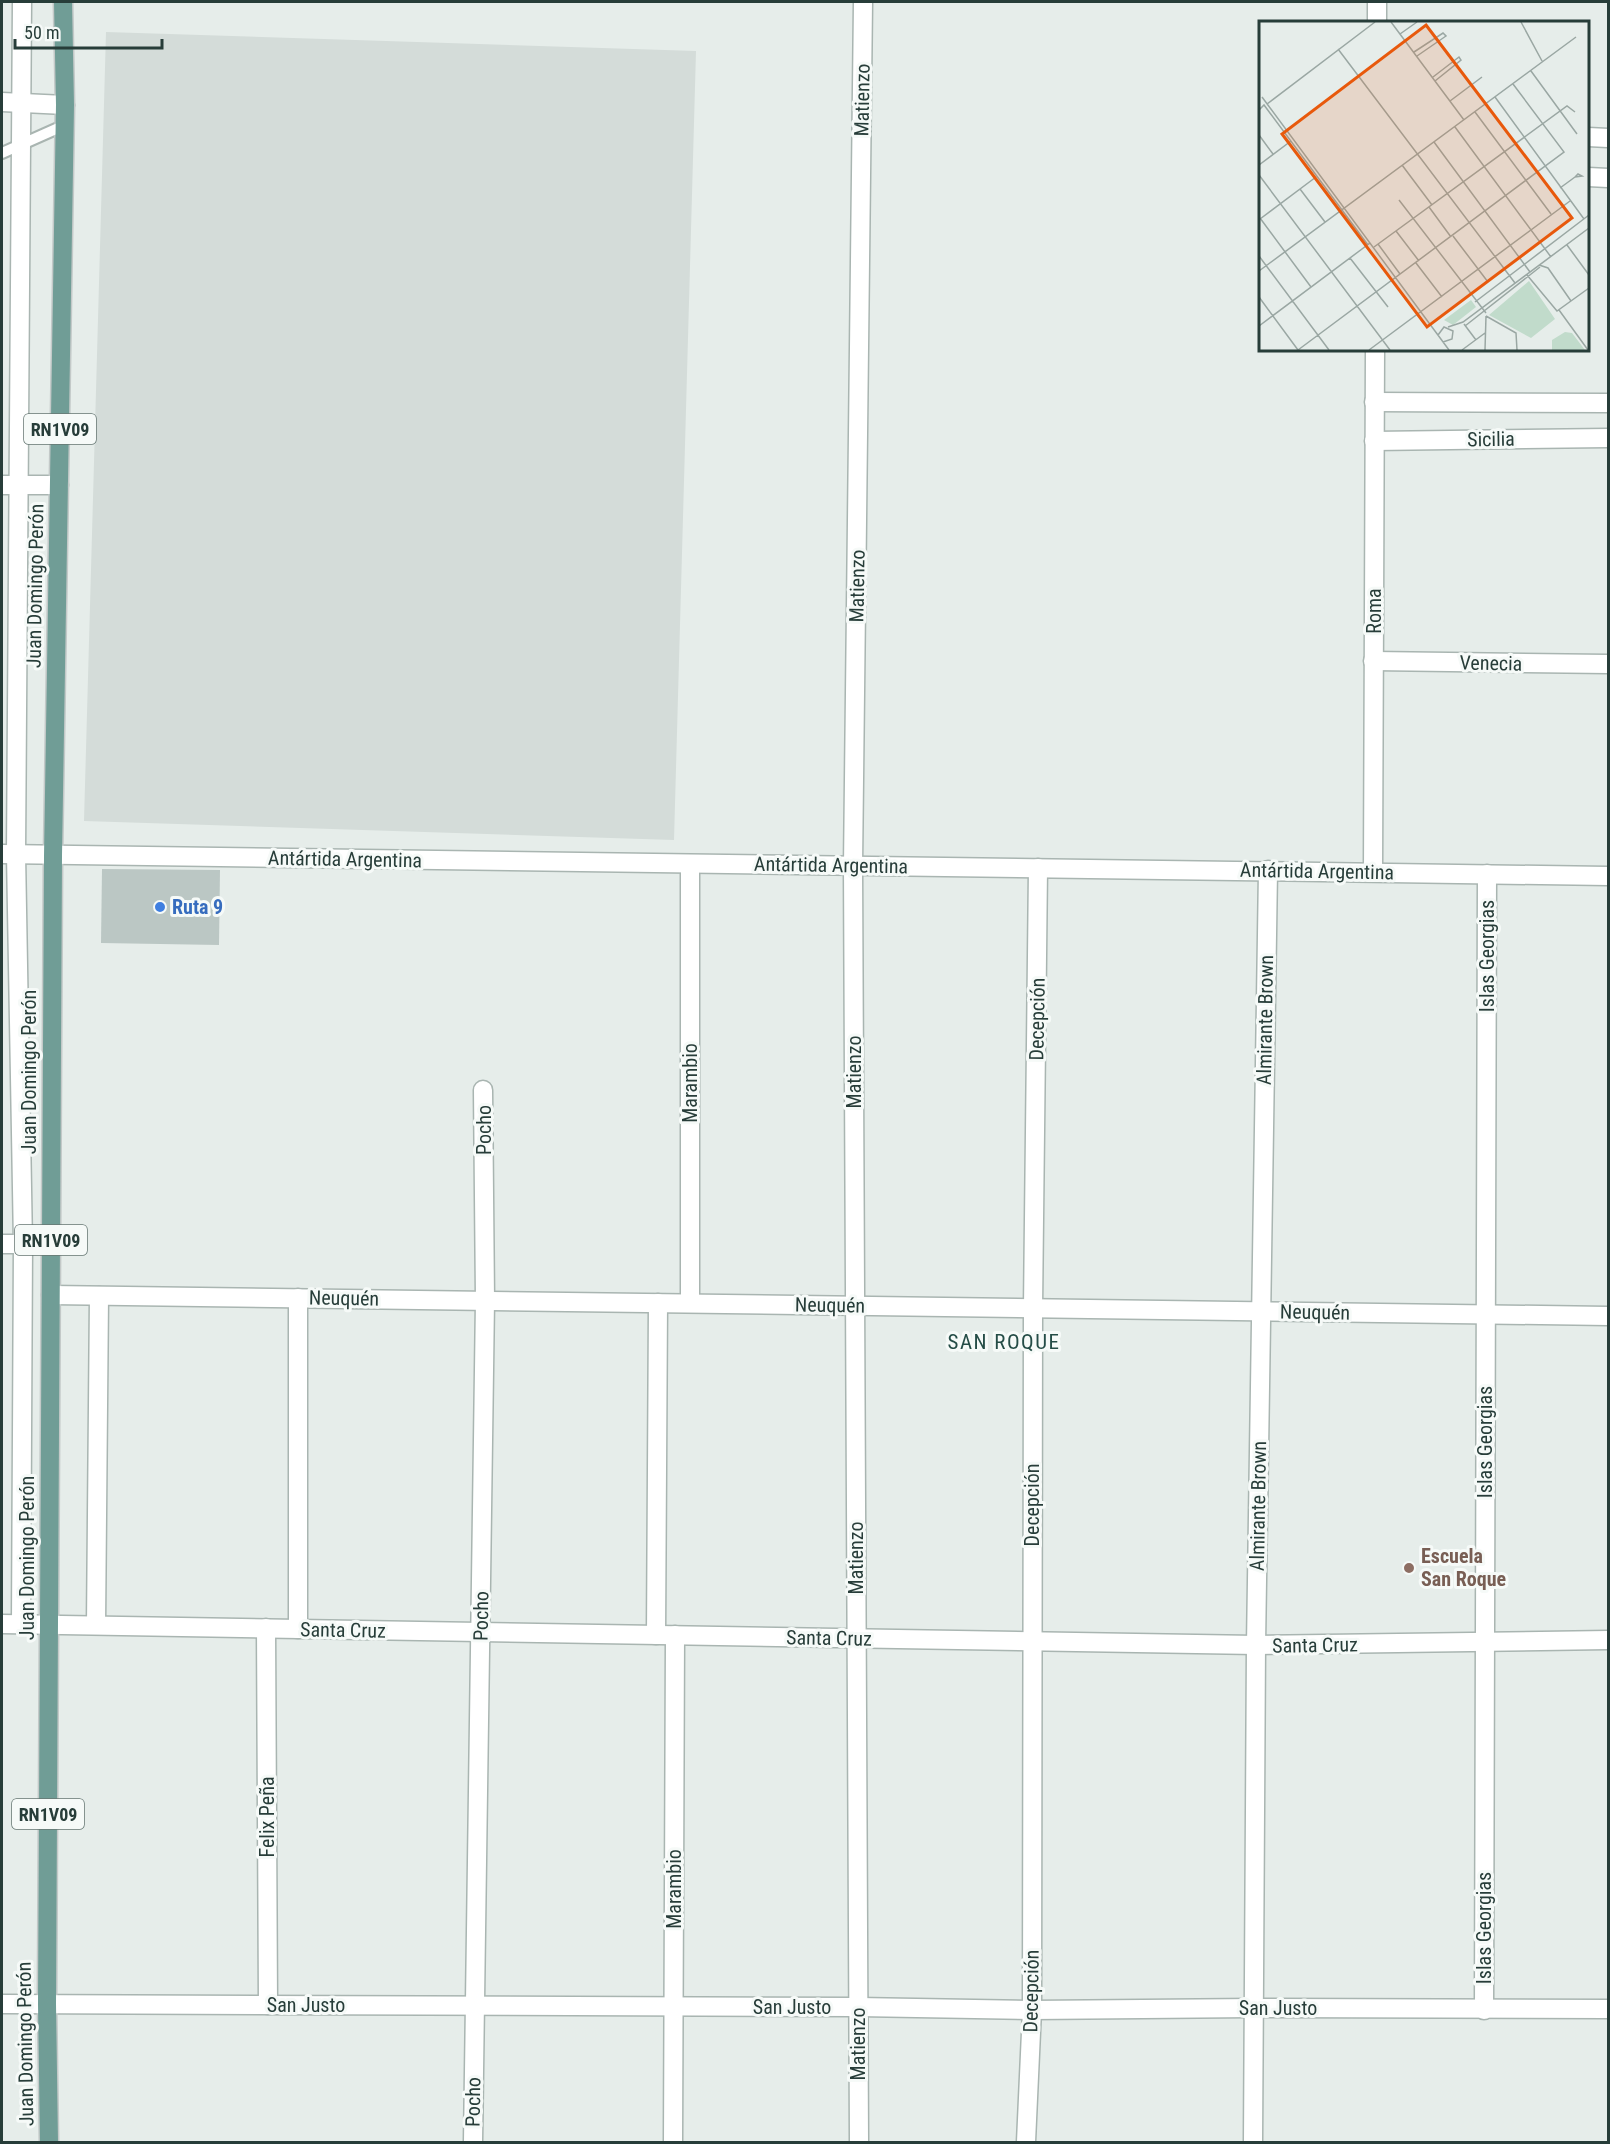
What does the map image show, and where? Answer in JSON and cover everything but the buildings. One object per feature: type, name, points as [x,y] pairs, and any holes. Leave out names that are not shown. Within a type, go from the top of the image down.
[{"type":"main road","name":"Juan Domingo Perón","points":[[49,2142],[46,2004],[53,856],[65,105],[63,2]]},
{"type":"street","name":"Juan Domingo Perón","points":[[21,1624],[23,1244],[9,854],[10,485],[22,2]]},
{"type":"street","name":"Matienzo","points":[[859,2142],[854,866],[863,2]]},
{"type":"street","points":[[1377,2],[1377,21]]},
{"type":"street","points":[[2,102],[65,105]]},
{"type":"street","points":[[1589,137],[1608,138]]},
{"type":"street","points":[[1589,177],[1608,178]]},
{"type":"street","name":"Roma","points":[[1372,872],[1375,351]]},
{"type":"street","name":"Sicilia","points":[[1374,402],[1608,403]]},
{"type":"street","name":"Sicilia","points":[[1374,441],[1608,438]]},
{"type":"street","points":[[10,485],[59,485]]},
{"type":"street","name":"Venecia","points":[[1373,661],[1608,664]]},
{"type":"street","name":"Antártida Argentina","points":[[9,854],[1608,876]]},
{"type":"street","name":"Marambio","points":[[690,864],[690,1303]]},
{"type":"street","name":"Decepción","points":[[1026,2142],[1032,2010],[1033,1308],[1038,868]]},
{"type":"street","name":"Almirante Brown","points":[[1253,2142],[1256,1645],[1268,870]]},
{"type":"street","name":"Islas Georgias","points":[[1484,2010],[1487,874]]},
{"type":"street","name":"Pocho","points":[[473,2142],[485,1300],[483,1090]]},
{"type":"street","points":[[2,1244],[51,1244]]},
{"type":"street","name":"Neuquén","points":[[51,1294],[1608,1316]]},
{"type":"street","points":[[96,1625],[99,1296]]},
{"type":"street","points":[[298,1298],[298,1629]]},
{"type":"street","points":[[656,1635],[658,1303]]},
{"type":"street","name":"Santa Cruz","points":[[2,1624],[1256,1645],[1608,1640]]},
{"type":"street","name":"Felix Peña","points":[[266,1628],[268,2005]]},
{"type":"street","name":"Marambio","points":[[673,2142],[675,1635]]},
{"type":"street","name":"San Justo","points":[[2,2004],[858,2007],[1032,2010],[1608,2009]]},
{"type":"lane","points":[[2,153],[64,125]]},
{"type":"shaded area","points":[[106,32],[696,51],[674,840],[84,821]]},
{"type":"place","name":"Ruta 9","points":[[160,907]]},
{"type":"place","name":"Escuela San Roque","points":[[1409,1568]]},
{"type":"district","name":"SAN ROQUE","points":[[1004,1342]]}]
